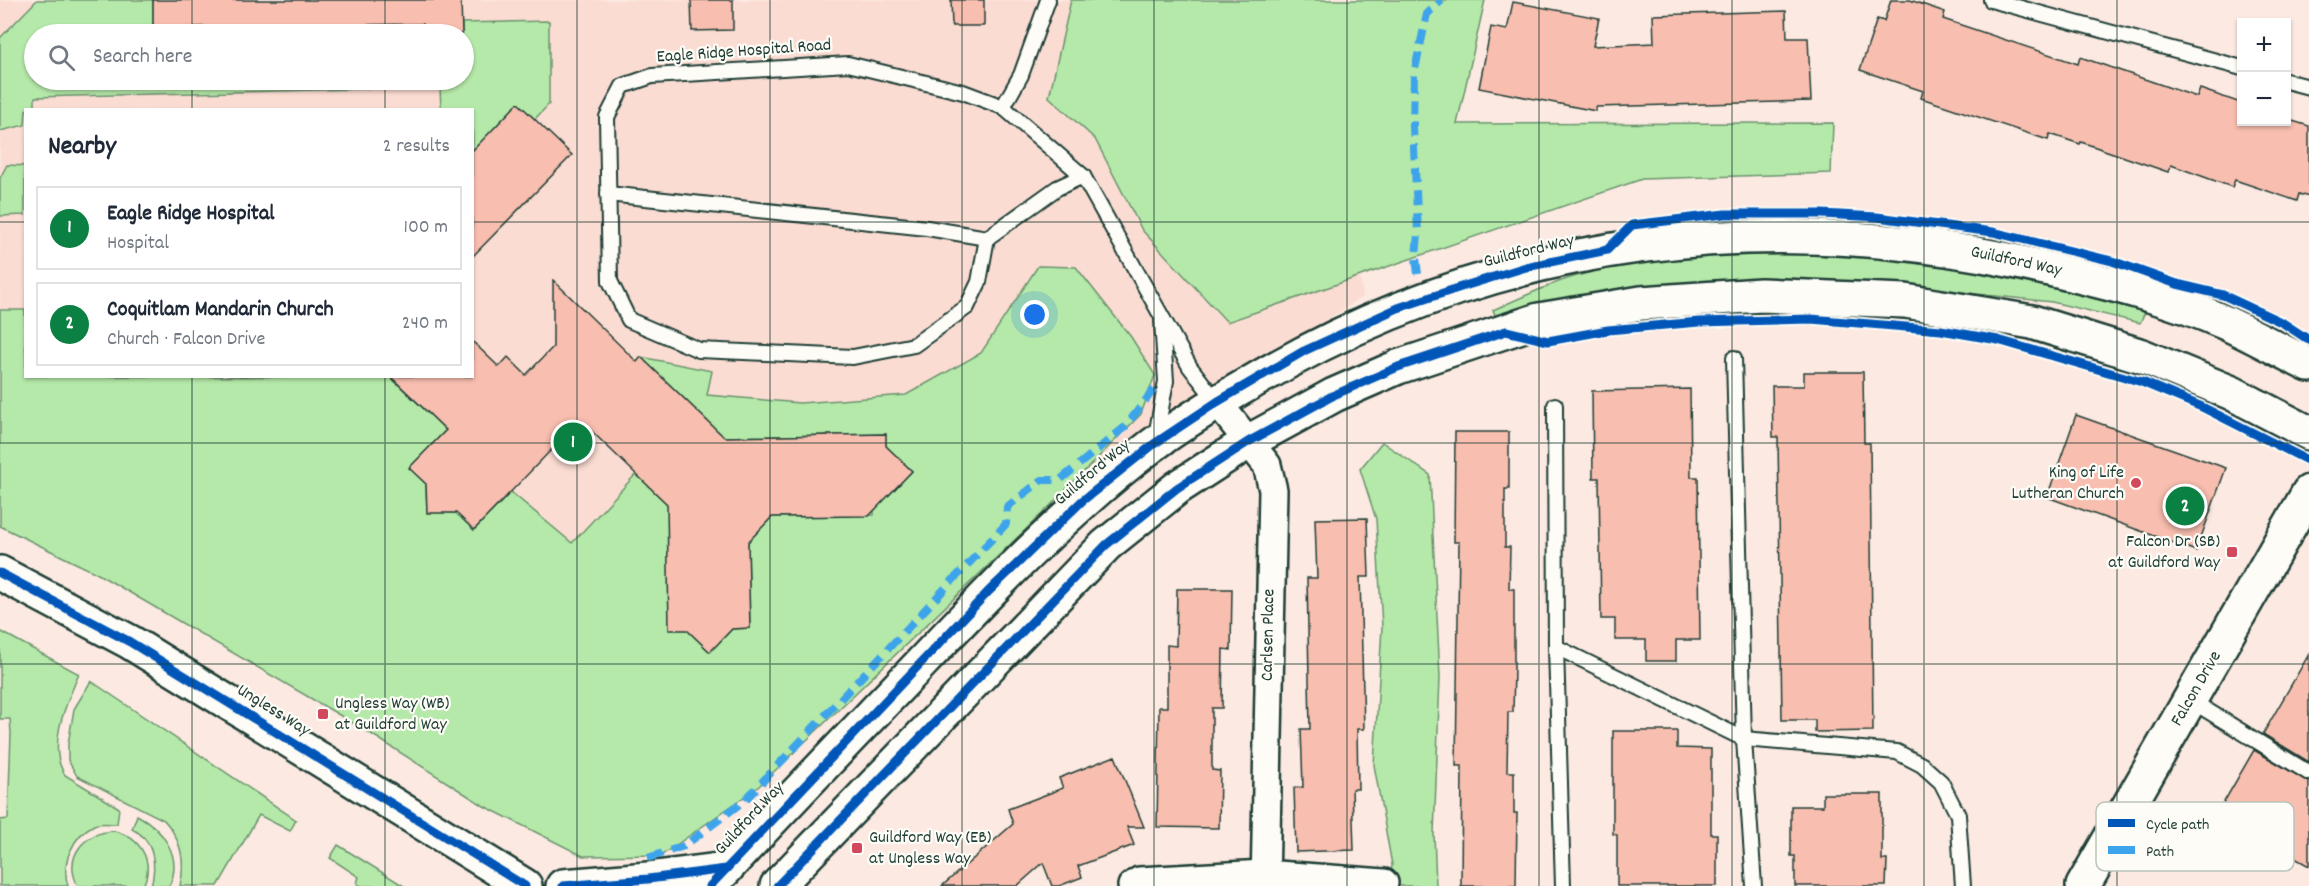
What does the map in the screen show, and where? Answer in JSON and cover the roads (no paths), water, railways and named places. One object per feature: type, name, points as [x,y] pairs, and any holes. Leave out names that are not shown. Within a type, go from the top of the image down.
[{"type":"main road","name":"Guildford Way","points":[[718,878],[988,592],[1082,501],[1154,444],[1217,402],[1304,351],[1398,308],[1461,287],[1526,267],[1631,245],[1754,235],[1874,239],[1994,256],[2122,286],[2224,322],[2309,365]]},
{"type":"main road","points":[[777,886],[1106,545],[1177,488],[1248,442],[1334,395],[1398,366],[1539,320],[1641,303],[1761,295],[1905,301],[2032,322],[2142,356],[2232,393],[2309,433]]},
{"type":"main road","name":"Falcon Drive","points":[[2131,802],[2309,492]]},
{"type":"main road","name":"Ungless Way","points":[[0,573],[130,642],[525,886]]},
{"type":"main road","name":"Falcon Drive","points":[[2083,886],[2096,863]]},
{"type":"main road","points":[[563,886],[648,879],[718,878]]},
{"type":"street","name":"Carlsen Place","points":[[1217,402],[1267,465],[1273,490],[1264,880]]},
{"type":"street","points":[[1132,886],[1139,881],[1264,880],[1383,883]]},
{"type":"lane","points":[[1003,107],[1021,75],[1048,0]]},
{"type":"lane","points":[[1991,0],[2237,67]]},
{"type":"lane","name":"Eagle Ridge Hospital Road","points":[[987,238],[979,282],[967,307],[914,345],[853,357],[699,350],[629,320],[610,281],[607,117],[623,86],[652,76],[848,64],[963,92],[1003,107],[1083,176],[1190,367],[1217,402]]},
{"type":"lane","points":[[2291,82],[2309,87]]},
{"type":"lane","points":[[608,194],[916,227],[987,238],[1057,188],[1083,176]]},
{"type":"lane","points":[[1154,444],[1166,381],[1162,316]]},
{"type":"lane","points":[[1734,358],[1744,739],[1754,886]]},
{"type":"lane","points":[[1555,405],[1556,647],[1563,886]]},
{"type":"lane","points":[[1556,647],[1744,739],[1897,752],[1922,765],[1941,782],[1958,815],[1963,886]]},
{"type":"lane","points":[[2190,700],[2309,773]]},
{"type":"place","name":"Eagle Ridge Hospital","points":[[573,442]]},
{"type":"place","name":"King of Life Lutheran Church","points":[[2136,483]]},
{"type":"place","name":"Coquitlam Mandarin Church","points":[[2185,506]]},
{"type":"place","name":"Falcon Dr (SB) at Guildford Way","points":[[2232,552]]},
{"type":"place","name":"Ungless Way (WB) at Guildford Way","points":[[323,714]]},
{"type":"place","name":"Guildford Way (EB) at Ungless Way","points":[[857,848]]}]
